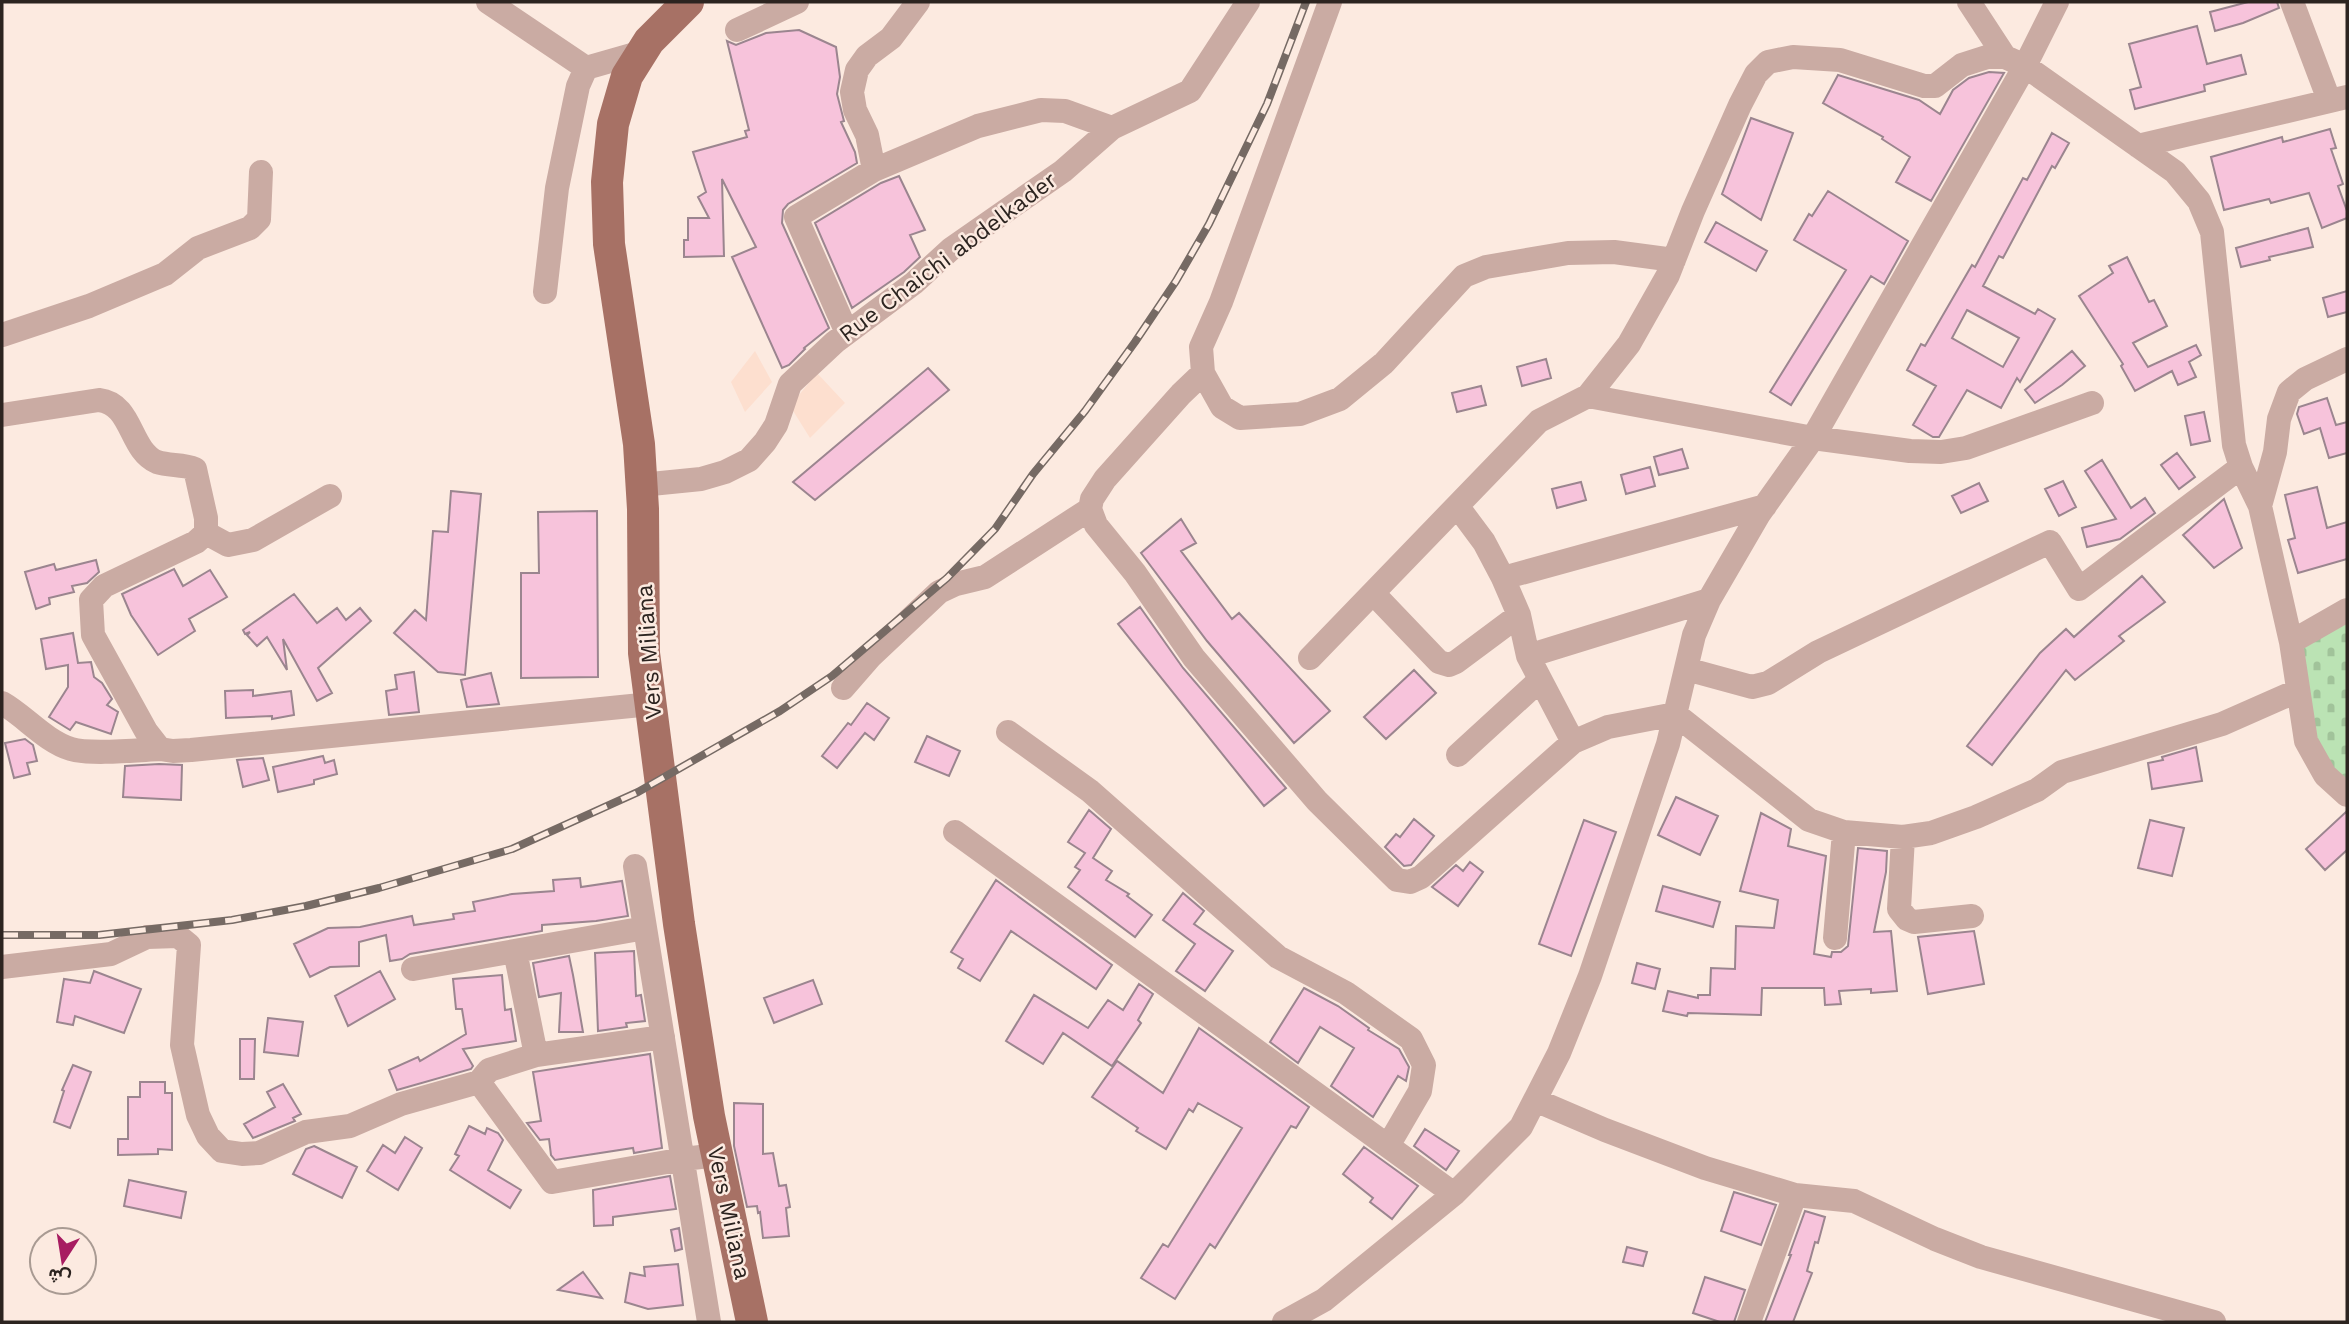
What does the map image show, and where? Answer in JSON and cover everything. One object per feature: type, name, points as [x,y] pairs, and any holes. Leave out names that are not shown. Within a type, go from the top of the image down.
[{"type":"main road","name":"Vers Miliana","points":[[688,2],[649,41],[627,76],[613,124],[607,182],[609,244],[639,444],[644,653],[679,924],[717,1155],[752,1322]]},
{"type":"street","points":[[488,2],[586,68],[642,52]]},
{"type":"street","points":[[737,30],[797,2]]},
{"type":"street","points":[[874,170],[867,135],[855,110],[852,92],[857,71],[867,57],[891,38],[918,2]]},
{"type":"street","name":"Rue Chaichi abdelkader","points":[[641,485],[701,479],[725,472],[748,460],[776,425],[790,384],[847,333],[914,283],[951,249],[1063,171],[1112,128],[1190,91],[1248,2]]},
{"type":"street","points":[[1330,2],[1221,302],[1201,347],[1203,373],[1222,407],[1240,418],[1300,414],[1340,399],[1384,363],[1464,276],[1486,267],[1568,253],[1614,252],[1674,260]]},
{"type":"street","points":[[1969,2],[2015,62],[2175,172],[2199,201],[2212,232],[2234,445],[2241,467],[2260,506],[2291,642],[2306,741],[2325,775],[2347,795]]},
{"type":"street","points":[[1284,1322],[1324,1300],[1454,1194],[1521,1127],[1559,1053],[1590,976],[1659,769],[1694,635],[1709,600],[1736,551],[1813,438],[2015,62],[2057,2]]},
{"type":"street","points":[[2138,146],[2338,98],[2292,2]]},
{"type":"street","points":[[1310,658],[1539,421],[1588,396],[1629,344],[1668,275],[1740,105],[1756,74],[1768,62],[1793,57],[1840,60],[1924,86],[1935,86],[1962,65],[1987,57],[2015,62]]},
{"type":"street","points":[[545,292],[557,188],[578,86],[586,68]]},
{"type":"street","points":[[847,333],[796,217],[874,170],[978,126],[1041,110],[1065,111],[1112,128]]},
{"type":"street","points":[[2,335],[89,306],[165,274],[198,248],[250,228],[259,219],[261,172]]},
{"type":"street","points":[[2260,506],[2275,452],[2279,419],[2289,393],[2305,379],[2347,359]]},
{"type":"street","points":[[1203,373],[1105,480],[1092,499],[1090,509],[1096,525],[1135,573],[1194,658],[1317,801],[1397,880],[1410,882],[1421,877],[1573,742],[1608,727],[1675,714],[1809,820],[1844,832],[1903,837],[1931,833],[1976,817],[2037,790],[2062,772],[2222,724],[2297,691]]},
{"type":"street","points":[[1588,396],[1813,438],[1910,451],[1941,452],[1966,448],[2092,403]]},
{"type":"street","points":[[2,415],[99,400],[110,401],[118,408],[144,452],[157,462],[195,469],[206,518],[206,533],[196,542],[104,586],[92,600],[93,635],[146,731],[160,749]]},
{"type":"street","points":[[1686,669],[1752,687],[1768,683],[1818,652],[2050,542],[2079,589],[2241,467]]},
{"type":"street","points":[[206,533],[228,545],[253,540],[330,496]]},
{"type":"street","points":[[1503,578],[1765,506]]},
{"type":"street","points":[[1458,507],[1483,542],[1503,578],[1519,615],[1528,656],[1573,742]]},
{"type":"street","points":[[843,688],[870,657],[939,592],[956,584],[985,577],[1090,509]]},
{"type":"street","points":[[1373,593],[1439,662],[1449,664],[1456,662],[1519,615]]},
{"type":"street","points":[[1528,656],[1709,600]]},
{"type":"street","points":[[2291,642],[2347,610]]},
{"type":"street","points":[[1458,755],[1540,680]]},
{"type":"street","points":[[2,703],[72,750],[123,751],[182,751],[651,704]]},
{"type":"street","points":[[1008,732],[1090,792],[1279,957],[1346,993],[1411,1039],[1424,1065],[1420,1091],[1388,1146]]},
{"type":"street","points":[[955,832],[1454,1194]]},
{"type":"street","points":[[1835,938],[1844,832]]},
{"type":"street","points":[[1903,837],[1899,909],[1907,919],[1914,922],[1972,916]]},
{"type":"street","points":[[635,866],[709,1322]]},
{"type":"street","points":[[413,968],[645,928]]},
{"type":"street","points":[[2,967],[111,954],[147,937],[178,936],[189,945],[181,1045],[198,1115],[208,1136],[222,1151],[242,1154],[259,1153],[306,1132],[350,1125],[401,1104],[479,1082],[489,1070],[536,1055],[663,1037]]},
{"type":"street","points":[[515,951],[536,1055]]},
{"type":"street","points":[[479,1082],[552,1182],[717,1155]]},
{"type":"street","points":[[1535,1100],[1705,1168],[1796,1195],[1854,1201],[1935,1239],[1981,1256],[2214,1322]]},
{"type":"street","points":[[1749,1322],[1796,1195]]},
{"type":"shaded area","points":[[755,351],[772,382],[745,412],[731,382]]},
{"type":"shaded area","points":[[817,373],[845,403],[810,438],[790,406]]},
{"type":"green space","points":[[2347,618],[2347,785],[2312,739],[2298,652]]},
{"type":"building","points":[[2248,2],[2277,2],[2279,8],[2215,31],[2210,12]]},
{"type":"building","points":[[2197,26],[2207,64],[2241,55],[2246,74],[2204,85],[2205,91],[2135,109],[2130,90],[2141,87],[2129,44]]},
{"type":"building","points":[[799,30],[836,47],[840,77],[837,94],[844,121],[841,122],[855,152],[857,163],[788,204],[783,210],[782,223],[829,328],[804,348],[789,365],[782,368],[732,257],[756,247],[722,179],[724,256],[684,257],[684,240],[688,240],[688,218],[709,218],[698,197],[706,192],[693,152],[747,137],[745,131],[749,130],[727,41],[736,45],[766,33]]},
{"type":"building","points":[[1989,72],[2004,73],[1931,201],[1896,182],[1910,157],[1882,139],[1883,137],[1823,103],[1838,75],[1919,100],[1940,114],[1953,90],[1969,78]]},
{"type":"building","points":[[1751,118],[1793,133],[1761,220],[1722,194]]},
{"type":"building","points":[[2330,129],[2336,148],[2331,149],[2343,184],[2338,186],[2347,218],[2322,228],[2309,193],[2271,203],[2269,199],[2224,210],[2211,157],[2282,137],[2283,142]]},
{"type":"building","points":[[2052,133],[2069,143],[2055,168],[2052,166],[2003,258],[1999,256],[1983,286],[2035,314],[2038,309],[2055,319],[2020,382],[2017,378],[2001,408],[1967,390],[1939,437],[1933,437],[1913,425],[1936,386],[1907,370],[1921,344],[1925,346],[1972,265],[1975,267],[2023,178],[2027,180]],"holes":[[[1967,310],[2019,338],[2003,367],[1952,338]]]},
{"type":"building","points":[[899,176],[925,230],[910,235],[920,257],[904,272],[852,308],[815,223],[881,183]]},
{"type":"building","points":[[1828,191],[1908,241],[1884,284],[1871,276],[1791,405],[1770,392],[1846,270],[1794,240],[1809,214],[1812,216]]},
{"type":"building","points":[[1716,222],[1767,251],[1756,271],[1705,242]]},
{"type":"building","points":[[2308,228],[2313,247],[2269,257],[2270,260],[2241,267],[2236,248]]},
{"type":"building","points":[[2127,257],[2149,302],[2154,300],[2167,326],[2133,343],[2148,367],[2196,345],[2201,355],[2189,362],[2196,377],[2178,385],[2172,371],[2135,391],[2121,366],[2123,364],[2079,296],[2113,273],[2109,266]]},
{"type":"building","points":[[2347,291],[2347,312],[2328,317],[2323,298]]},
{"type":"building","points":[[2072,351],[2085,366],[2035,403],[2025,390]]},
{"type":"building","points":[[1546,359],[1551,378],[1522,386],[1517,367]]},
{"type":"building","points":[[928,368],[949,390],[815,500],[793,482]]},
{"type":"building","points":[[1481,386],[1486,405],[1457,412],[1452,393]]},
{"type":"building","points":[[2327,398],[2336,425],[2347,422],[2347,453],[2329,458],[2320,428],[2304,434],[2297,414],[2299,407]]},
{"type":"building","points":[[2204,412],[2210,441],[2191,445],[2185,416]]},
{"type":"building","points":[[1682,449],[1688,468],[1659,475],[1654,457]]},
{"type":"building","points":[[2177,453],[2195,477],[2179,489],[2161,465]]},
{"type":"building","points":[[2102,460],[2131,508],[2145,498],[2155,513],[2120,539],[2087,547],[2082,528],[2116,519],[2085,471]]},
{"type":"building","points":[[1650,467],[1655,486],[1626,494],[1621,475]]},
{"type":"building","points":[[2063,481],[2076,507],[2059,516],[2045,489]]},
{"type":"building","points":[[1581,482],[1586,500],[1557,508],[1552,489]]},
{"type":"building","points":[[1979,483],[1988,501],[1961,513],[1952,496]]},
{"type":"building","points":[[2317,487],[2327,528],[2347,522],[2347,559],[2298,573],[2288,540],[2295,538],[2285,495]]},
{"type":"building","points":[[451,491],[481,494],[465,675],[438,672],[394,633],[415,610],[426,620],[433,531],[448,532]]},
{"type":"building","points":[[2224,499],[2242,548],[2214,568],[2183,535]]},
{"type":"building","points":[[597,511],[598,677],[521,678],[521,573],[539,573],[538,512]]},
{"type":"building","points":[[1181,519],[1196,543],[1181,551],[1232,619],[1239,613],[1330,711],[1294,743],[1207,641],[1141,553]]},
{"type":"building","points":[[96,560],[99,572],[87,583],[72,586],[74,592],[49,598],[50,604],[36,609],[25,572],[54,564],[56,570]]},
{"type":"building","points":[[174,569],[183,586],[210,570],[227,597],[189,619],[195,631],[158,655],[131,615],[122,594]]},
{"type":"building","points":[[2142,576],[2165,602],[2119,636],[2124,641],[2075,680],[2066,670],[1992,765],[1967,746],[2040,653],[2066,629],[2074,637]]},
{"type":"building","points":[[294,594],[317,623],[337,608],[346,620],[360,608],[371,621],[318,668],[332,693],[317,701],[283,639],[287,670],[267,637],[257,646],[247,635],[250,632],[245,634],[243,630]]},
{"type":"building","points":[[1140,607],[1183,668],[1286,788],[1264,806],[1118,624]]},
{"type":"building","points":[[73,633],[78,663],[91,662],[94,677],[102,683],[112,699],[107,705],[118,712],[111,734],[76,722],[70,730],[49,717],[68,687],[68,665],[46,669],[41,639]]},
{"type":"building","points":[[1414,670],[1436,693],[1386,739],[1364,717]]},
{"type":"building","points":[[414,672],[419,712],[389,715],[386,691],[397,689],[395,675]]},
{"type":"building","points":[[491,673],[499,704],[467,707],[461,680]]},
{"type":"building","points":[[253,690],[253,696],[291,691],[294,715],[272,719],[272,716],[226,718],[225,691]]},
{"type":"building","points":[[867,703],[889,718],[874,740],[865,733],[837,768],[822,756]]},
{"type":"building","points":[[927,736],[960,751],[949,776],[915,762]]},
{"type":"building","points":[[25,739],[33,745],[37,761],[27,763],[30,774],[14,778],[5,743]]},
{"type":"building","points":[[2196,747],[2202,781],[2152,789],[2148,763]]},
{"type":"building","points":[[323,756],[325,763],[334,760],[337,774],[314,780],[314,784],[278,792],[273,767]]},
{"type":"building","points":[[263,758],[269,780],[243,787],[237,760]]},
{"type":"building","points":[[182,765],[181,800],[123,797],[125,766]]},
{"type":"building","points":[[1676,797],[1718,816],[1700,855],[1658,835]]},
{"type":"building","points":[[1089,810],[1111,829],[1093,858],[1112,871],[1106,880],[1129,894],[1127,896],[1152,915],[1135,937],[1068,887],[1080,870],[1075,867],[1085,853],[1068,842]]},
{"type":"building","points":[[2347,811],[2347,850],[2325,870],[2306,849]]},
{"type":"building","points":[[1761,813],[1791,829],[1788,846],[1826,856],[1814,954],[1831,957],[1832,952],[1841,952],[1848,946],[1858,848],[1887,851],[1886,872],[1874,932],[1891,931],[1897,991],[1839,991],[1841,1004],[1825,1005],[1824,988],[1762,988],[1761,1015],[1688,1013],[1687,1016],[1663,1011],[1668,991],[1698,998],[1698,995],[1710,995],[1711,968],[1735,969],[1736,926],[1774,928],[1778,900],[1740,891]]},
{"type":"building","points":[[1414,819],[1434,836],[1411,865],[1404,866],[1385,847],[1396,834],[1400,837]]},
{"type":"building","points":[[1584,820],[1616,832],[1571,956],[1539,944]]},
{"type":"building","points":[[2150,820],[2184,828],[2172,876],[2138,868]]},
{"type":"building","points":[[1470,862],[1483,872],[1458,906],[1432,887],[1456,865],[1463,871]]},
{"type":"building","points":[[580,878],[581,887],[622,881],[628,916],[542,925],[542,931],[410,954],[390,961],[386,935],[359,942],[359,966],[330,967],[310,977],[294,944],[328,928],[360,927],[412,916],[414,925],[454,919],[453,914],[475,911],[473,902],[512,894],[554,891],[553,880]]},
{"type":"building","points":[[996,880],[1112,965],[1096,989],[1011,931],[980,981],[958,968],[963,959],[951,952]]},
{"type":"building","points":[[1663,886],[1720,902],[1713,927],[1656,911]]},
{"type":"building","points":[[1183,893],[1204,911],[1194,924],[1233,951],[1205,991],[1176,971],[1195,944],[1163,920]]},
{"type":"building","points":[[1974,931],[1984,984],[1928,994],[1918,937]]},
{"type":"building","points":[[634,951],[636,996],[641,995],[645,1021],[626,1023],[627,1027],[598,1031],[595,953]]},
{"type":"building","points":[[569,956],[583,1032],[559,1032],[561,993],[539,997],[533,963]]},
{"type":"building","points":[[1637,963],[1660,969],[1655,989],[1632,983]]},
{"type":"building","points":[[94,971],[141,989],[124,1033],[75,1016],[73,1025],[57,1022],[64,979],[90,983]]},
{"type":"building","points":[[380,971],[395,999],[348,1026],[335,996]]},
{"type":"building","points":[[502,975],[505,1010],[511,1009],[516,1041],[463,1049],[473,1066],[471,1069],[397,1090],[389,1070],[418,1057],[420,1061],[466,1034],[462,1009],[456,1009],[453,979]]},
{"type":"building","points":[[813,980],[822,1004],[774,1023],[764,998]]},
{"type":"building","points":[[1139,984],[1153,994],[1138,1020],[1141,1023],[1112,1066],[1063,1033],[1043,1064],[1006,1041],[1034,995],[1088,1028],[1108,1000],[1123,1010]]},
{"type":"building","points":[[1304,988],[1338,1006],[1369,1028],[1368,1030],[1399,1049],[1409,1067],[1406,1081],[1398,1076],[1373,1117],[1331,1086],[1354,1048],[1320,1027],[1298,1063],[1270,1042]]},
{"type":"building","points":[[268,1018],[303,1022],[298,1056],[264,1052]]},
{"type":"building","points":[[1199,1028],[1309,1107],[1296,1128],[1291,1126],[1215,1248],[1210,1244],[1175,1299],[1141,1278],[1163,1244],[1168,1247],[1242,1128],[1198,1103],[1193,1112],[1189,1109],[1166,1149],[1136,1131],[1138,1128],[1092,1097],[1117,1061],[1163,1093]]},
{"type":"building","points":[[240,1039],[255,1039],[254,1079],[240,1079]]},
{"type":"building","points":[[650,1054],[662,1148],[634,1153],[633,1148],[555,1160],[551,1155],[549,1139],[540,1140],[527,1123],[541,1121],[533,1072]]},
{"type":"building","points":[[73,1065],[91,1072],[70,1128],[54,1122],[64,1091],[62,1090]]},
{"type":"building","points":[[140,1082],[165,1082],[165,1093],[172,1093],[172,1150],[158,1149],[158,1154],[118,1155],[118,1139],[128,1139],[128,1097],[140,1097]]},
{"type":"building","points":[[283,1084],[301,1114],[293,1118],[295,1121],[253,1138],[244,1124],[275,1107],[267,1092]]},
{"type":"building","points":[[734,1103],[763,1104],[763,1154],[773,1153],[779,1186],[786,1185],[790,1207],[786,1208],[789,1236],[763,1238],[757,1206],[747,1207],[734,1146]]},
{"type":"building","points":[[469,1126],[485,1134],[487,1128],[498,1133],[503,1140],[488,1170],[521,1190],[510,1208],[450,1170],[459,1156],[455,1154]]},
{"type":"building","points":[[1425,1129],[1459,1151],[1446,1170],[1414,1146]]},
{"type":"building","points":[[405,1137],[422,1148],[398,1190],[367,1171],[383,1145],[395,1153]]},
{"type":"building","points":[[314,1146],[357,1167],[342,1198],[293,1174],[306,1149]]},
{"type":"building","points":[[1364,1147],[1418,1186],[1392,1219],[1370,1202],[1373,1198],[1343,1174]]},
{"type":"building","points":[[670,1176],[676,1209],[613,1217],[613,1225],[594,1226],[593,1190]]},
{"type":"building","points":[[129,1180],[186,1192],[181,1218],[124,1206]]},
{"type":"building","points":[[1734,1192],[1776,1205],[1761,1245],[1721,1231]]},
{"type":"building","points":[[1805,1211],[1825,1217],[1807,1271],[1812,1273],[1793,1322],[1765,1322],[1791,1255]]},
{"type":"building","points":[[679,1228],[682,1249],[675,1251],[671,1230]]},
{"type":"building","points":[[1627,1247],[1647,1252],[1643,1266],[1623,1262]]},
{"type":"building","points":[[678,1264],[683,1305],[648,1309],[625,1302],[630,1273],[645,1276],[644,1267]]},
{"type":"building","points":[[583,1272],[602,1298],[558,1290]]},
{"type":"building","points":[[1705,1277],[1745,1290],[1734,1322],[1720,1322],[1693,1313]]},
{"type":"railway","points":[[2,935],[99,935],[232,920],[379,888],[512,849],[638,792],[780,711],[832,676],[947,578],[995,529],[1033,474],[1085,411],[1135,342],[1176,281],[1209,224],[1267,104],[1306,2]]}]
